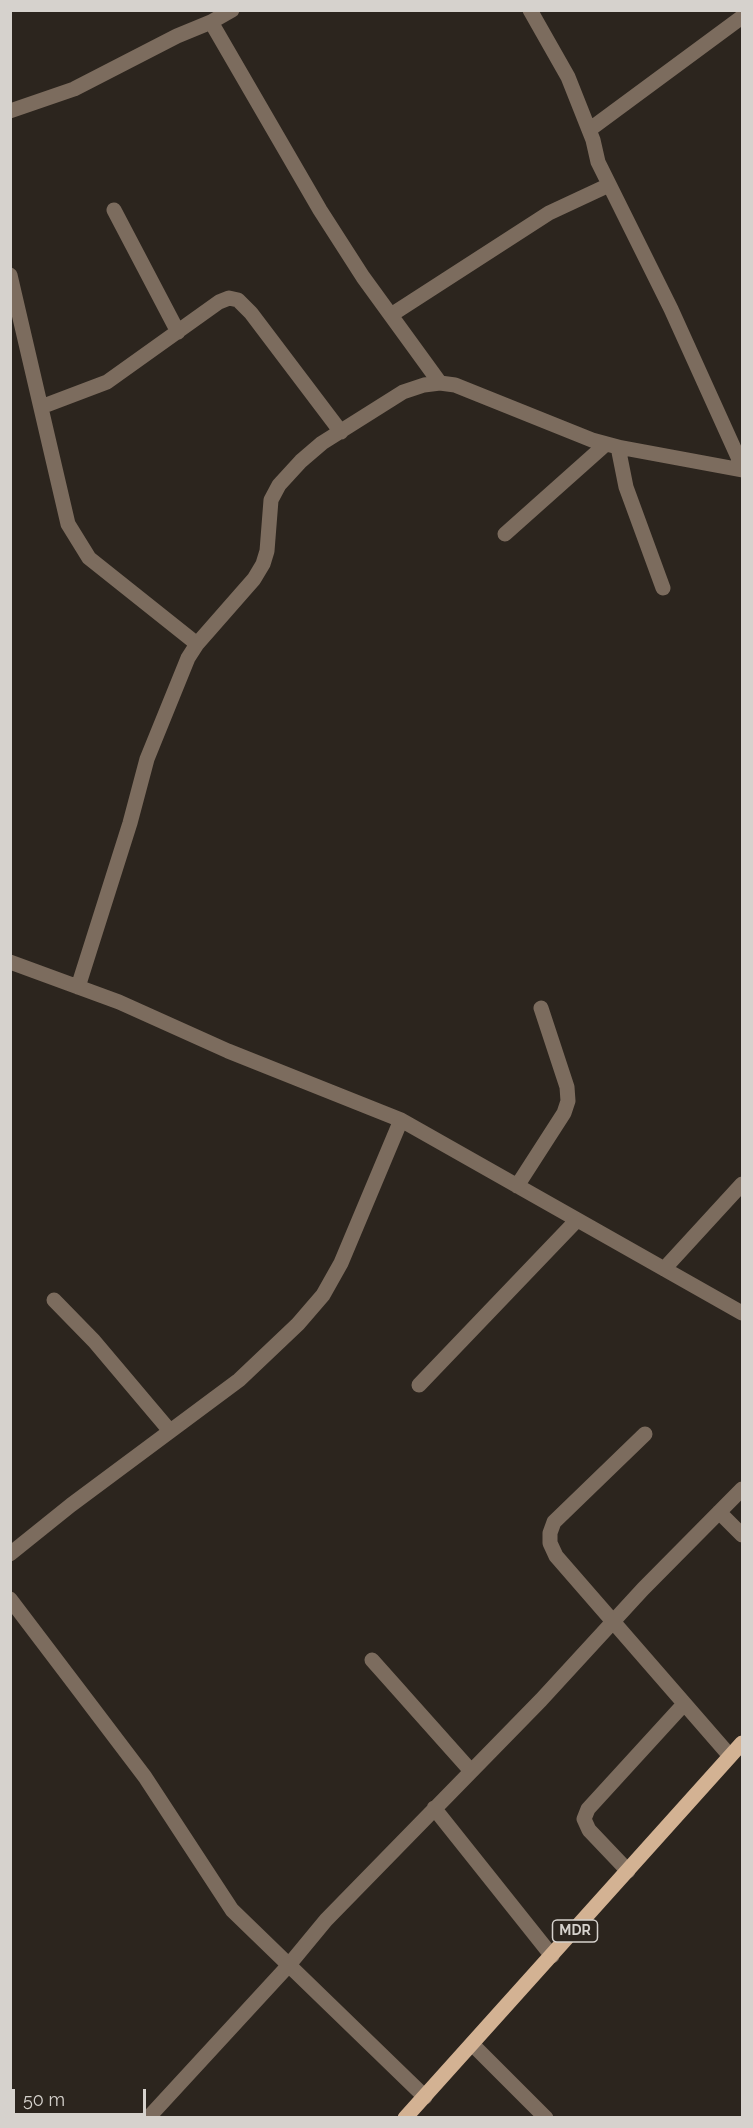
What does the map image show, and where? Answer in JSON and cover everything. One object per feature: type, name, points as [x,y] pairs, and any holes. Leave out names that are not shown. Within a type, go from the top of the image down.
[{"type":"main road","name":"MDR","points":[[405,2118],[742,1743]]},
{"type":"street","points":[[10,111],[74,89],[232,10]]},
{"type":"street","points":[[530,10],[568,77],[590,130],[598,162],[671,309],[742,468]]},
{"type":"street","points":[[590,130],[742,17]]},
{"type":"street","points":[[211,22],[320,210],[363,277],[440,383]]},
{"type":"street","points":[[391,315],[549,213],[609,185]]},
{"type":"street","points":[[114,210],[177,332]]},
{"type":"street","points":[[10,275],[13,299],[68,524],[89,558],[197,644]]},
{"type":"street","points":[[41,407],[107,382],[219,302],[229,298],[238,300],[251,313],[341,432]]},
{"type":"street","points":[[78,987],[130,823],[147,759],[188,658],[197,644],[254,579],[263,564],[267,551],[271,500],[279,485],[322,443],[403,392],[424,385],[440,383],[455,385],[612,445],[742,468]]},
{"type":"street","points":[[505,534],[612,445]]},
{"type":"street","points":[[612,445],[663,588]]},
{"type":"street","points":[[10,962],[119,1002],[228,1051],[401,1120],[742,1313]]},
{"type":"street","points":[[517,1186],[564,1113],[568,1101],[567,1087],[541,1008]]},
{"type":"street","points":[[10,1554],[255,1366],[298,1324],[323,1295],[341,1263],[401,1120]]},
{"type":"street","points":[[664,1269],[742,1184]]},
{"type":"street","points":[[419,1385],[577,1220]]},
{"type":"street","points":[[54,1300],[94,1341],[170,1431]]},
{"type":"street","points":[[645,1434],[554,1522],[550,1533],[550,1543],[556,1556],[730,1756]]},
{"type":"street","points":[[148,2118],[288,1966],[326,1920],[541,1700],[612,1622],[742,1489]]},
{"type":"street","points":[[719,1512],[742,1535]]},
{"type":"street","points":[[10,1599],[145,1777],[232,1910],[425,2097]]},
{"type":"street","points":[[372,1660],[471,1771]]},
{"type":"street","points":[[628,1871],[589,1830],[584,1819],[588,1809],[684,1704]]},
{"type":"street","points":[[434,1808],[552,1956]]},
{"type":"street","points":[[472,2044],[546,2118]]}]
